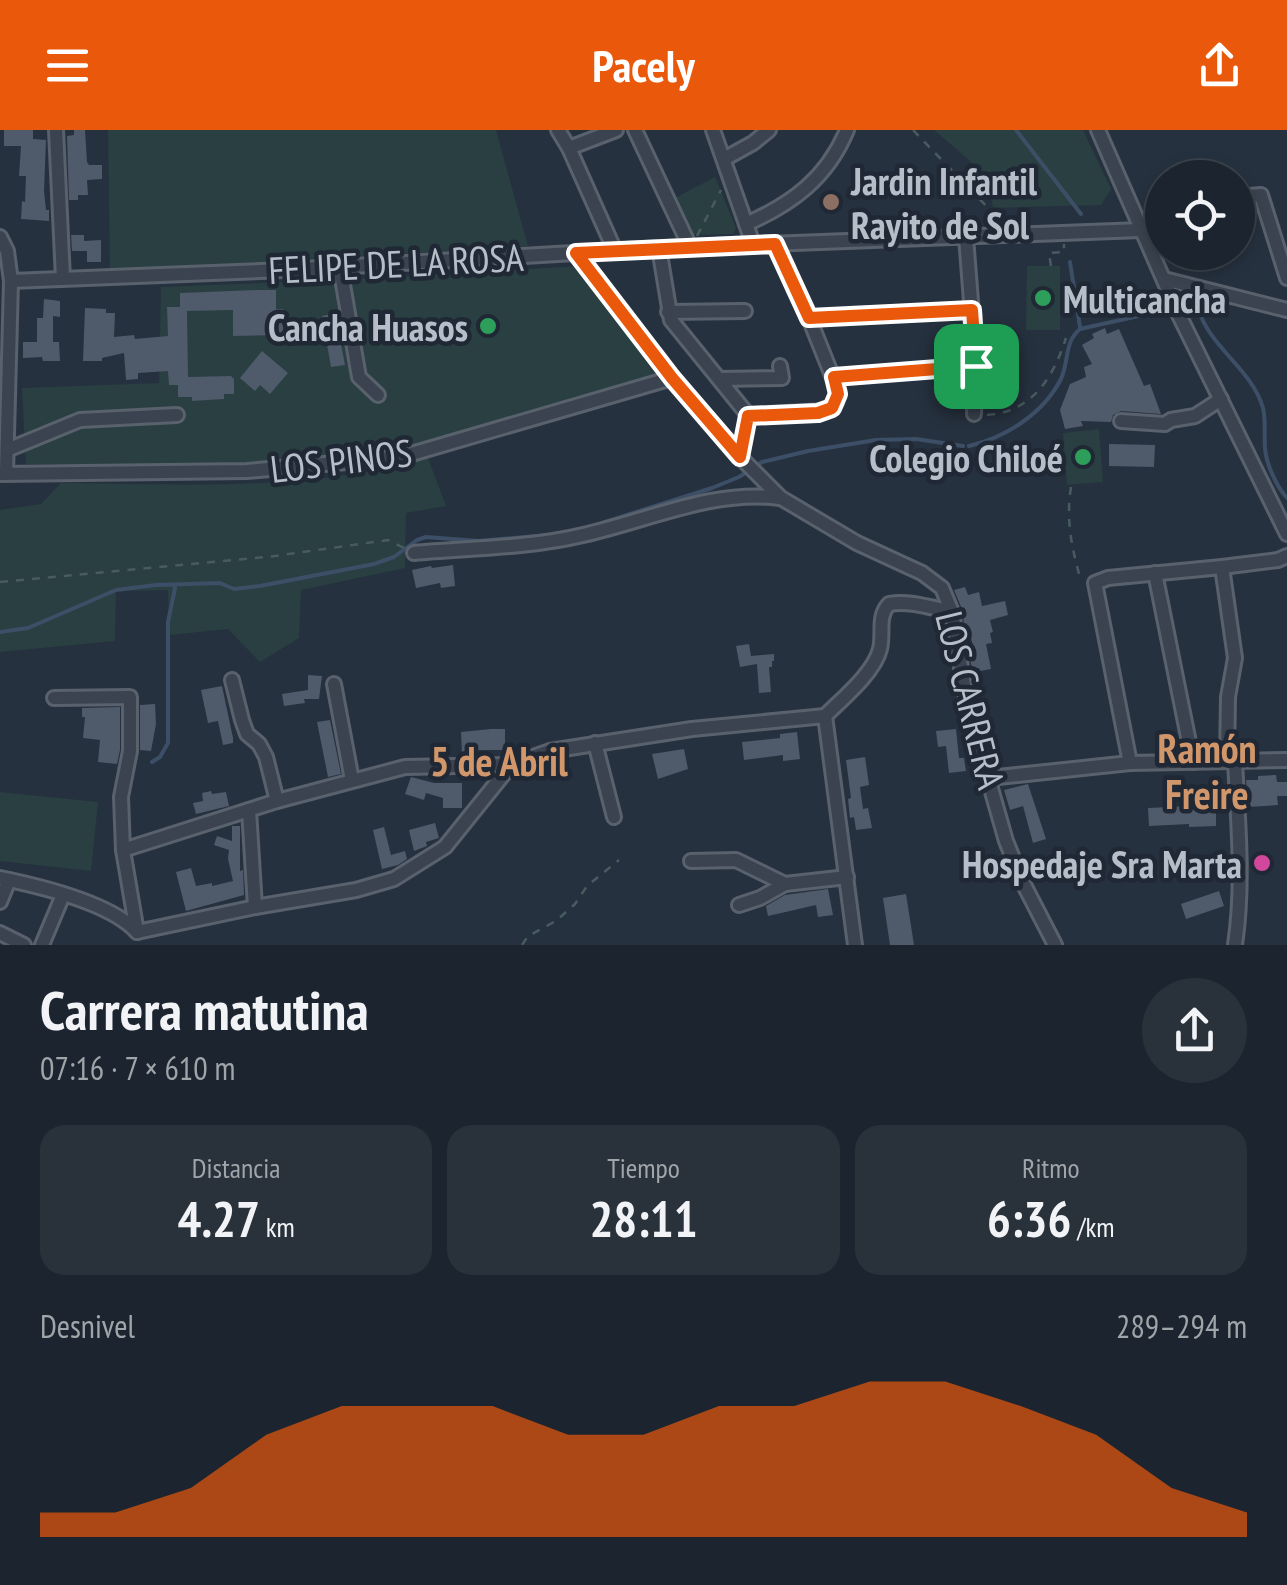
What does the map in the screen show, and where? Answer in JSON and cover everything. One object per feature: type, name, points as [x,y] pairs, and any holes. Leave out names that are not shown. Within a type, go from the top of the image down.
[{"type":"street","points":[[56,130],[63,279]]},
{"type":"street","points":[[558,130],[615,252]]},
{"type":"street","points":[[569,148],[616,130]]},
{"type":"street","points":[[635,130],[694,241]]},
{"type":"street","points":[[713,130],[753,244]]},
{"type":"street","points":[[724,159],[769,130]]},
{"type":"street","points":[[746,224],[780,209],[813,183],[848,130]]},
{"type":"street","points":[[1098,130],[1179,315],[1287,534]]},
{"type":"street","points":[[1255,196],[1261,196],[1287,278]]},
{"type":"street","name":"FELIPE DE LA ROSA","points":[[11,281],[615,252],[694,241],[775,244],[1141,230]]},
{"type":"street","points":[[0,237],[7,251],[11,281],[7,450],[3,474]]},
{"type":"street","points":[[966,237],[976,366],[974,414]]},
{"type":"street","points":[[659,248],[668,312],[748,416],[818,413],[832,408],[838,394],[834,377],[775,244]]},
{"type":"street","name":"LOS CARRERA","points":[[576,253],[672,378],[744,462],[781,498],[857,543],[928,576],[942,588],[952,612],[967,704],[1006,842],[1055,945]]},
{"type":"street","points":[[340,267],[358,377],[378,395]]},
{"type":"street","points":[[1164,280],[1287,310]]},
{"type":"street","points":[[668,312],[745,310]]},
{"type":"street","points":[[809,318],[972,310]]},
{"type":"street","points":[[720,379],[782,378],[780,366]]},
{"type":"street","points":[[834,377],[976,366]]},
{"type":"street","name":"LOS PINOS","points":[[3,474],[247,471],[401,457],[672,378]]},
{"type":"street","points":[[1121,422],[1165,424],[1195,416],[1221,400]]},
{"type":"street","points":[[7,450],[80,420],[177,415]]},
{"type":"street","points":[[407,550],[543,542],[738,497],[781,498]]},
{"type":"street","points":[[1130,763],[1094,583],[1108,578],[1287,556]]},
{"type":"street","points":[[1222,567],[1235,658],[1228,697],[1240,878],[1235,945]]},
{"type":"street","points":[[1155,573],[1193,762]]},
{"type":"street","points":[[123,850],[277,801],[406,767],[511,765],[595,743],[825,716],[875,660],[880,650],[882,616],[889,604],[952,612]]},
{"type":"street","points":[[232,680],[247,734],[266,757],[277,801]]},
{"type":"street","points":[[334,684],[352,780]]},
{"type":"street","points":[[54,698],[130,698],[130,751],[121,797],[134,939]]},
{"type":"street","points":[[825,716],[856,945]]},
{"type":"street","points":[[595,743],[614,816]]},
{"type":"street","points":[[988,778],[1130,763],[1287,760]]},
{"type":"street","points":[[134,939],[256,907],[356,890],[394,879],[444,846],[511,765]]},
{"type":"street","points":[[249,810],[256,907]]},
{"type":"street","points":[[691,861],[736,860],[786,884]]},
{"type":"street","points":[[738,905],[786,884],[847,877]]},
{"type":"street","points":[[0,902],[4,879],[63,895],[100,907],[129,923],[134,939]]},
{"type":"street","points":[[42,945],[63,895]]},
{"type":"street","points":[[0,933],[24,945]]},
{"type":"path","points":[[913,130],[1018,234]]},
{"type":"path","points":[[694,241],[729,175]]},
{"type":"path","points":[[1051,266],[1049,254],[1064,252],[1063,232]]},
{"type":"path","points":[[974,414],[1007,414],[1028,400],[1044,385],[1066,338]]},
{"type":"path","points":[[1071,487],[1070,542],[1079,574],[1094,583]]},
{"type":"path","points":[[0,582],[274,556],[388,540],[407,550]]},
{"type":"path","points":[[522,945],[528,936],[556,922],[588,886],[619,860]]},
{"type":"green space","points":[[108,130],[496,130],[528,246],[110,271]]},
{"type":"green space","points":[[934,130],[1083,130],[1111,189],[1101,205],[993,208],[980,173]]},
{"type":"green space","points":[[715,177],[736,228],[733,234],[690,235],[675,198]]},
{"type":"green space","points":[[579,266],[662,372],[379,454],[247,465],[26,464],[22,388],[159,383],[161,287]]},
{"type":"green space","name":"Multicancha","points":[[1027,266],[1060,266],[1060,330],[1026,330]]},
{"type":"green space","name":"Colegio Chiloé","points":[[1099,429],[1103,482],[1067,485],[1063,433]]},
{"type":"green space","points":[[428,458],[446,506],[406,513],[405,568],[301,590],[299,638],[260,662],[228,629],[169,635],[168,590],[116,591],[115,641],[0,652],[0,510],[41,504],[61,483],[292,481],[383,469]]},
{"type":"green space","points":[[0,792],[98,802],[91,871],[0,861]]},
{"type":"building","points":[[4,130],[33,130],[33,139],[46,140],[44,191],[49,221],[21,219],[26,176],[19,176],[21,146],[4,146]]},
{"type":"building","points":[[74,130],[85,130],[87,162],[102,165],[102,179],[87,180],[88,195],[69,200],[67,136],[74,135]]},
{"type":"building","points":[[71,235],[84,235],[84,241],[101,240],[101,262],[87,262],[87,251],[72,251]]},
{"type":"building","points":[[276,290],[276,309],[283,309],[283,335],[233,336],[233,310],[187,311],[188,377],[231,376],[234,394],[224,394],[224,399],[192,401],[192,397],[178,397],[178,385],[169,385],[168,371],[138,373],[138,379],[126,380],[124,353],[102,361],[83,361],[85,308],[115,313],[114,337],[168,336],[167,307],[180,307],[180,293]]},
{"type":"building","points":[[44,299],[60,301],[60,317],[53,316],[53,342],[59,342],[60,361],[23,358],[23,342],[37,342],[37,318],[43,318]]},
{"type":"building","points":[[335,313],[345,365],[331,367],[322,316]]},
{"type":"building","points":[[1105,328],[1107,334],[1119,329],[1144,386],[1150,384],[1161,414],[1121,411],[1113,415],[1111,422],[1081,421],[1083,426],[1065,429],[1060,410],[1070,384],[1086,377],[1084,367],[1092,364],[1082,345]]},
{"type":"building","points":[[262,351],[288,373],[270,394],[260,385],[255,391],[240,378]]},
{"type":"building","points":[[1109,444],[1155,445],[1154,467],[1109,466]]},
{"type":"building","points":[[453,565],[455,586],[441,588],[440,583],[416,588],[412,570]]},
{"type":"building","points":[[965,587],[968,595],[979,592],[982,606],[1005,601],[1008,615],[990,620],[992,643],[986,644],[991,669],[972,669],[970,658],[976,657],[954,590]]},
{"type":"building","points":[[749,644],[751,656],[774,654],[769,667],[771,692],[759,693],[757,664],[740,667],[736,646]]},
{"type":"building","points":[[308,675],[322,676],[319,699],[284,706],[282,694],[308,690]]},
{"type":"building","points":[[222,686],[233,738],[233,743],[223,745],[218,721],[208,723],[201,690]]},
{"type":"building","points":[[155,704],[151,751],[140,750],[140,705]]},
{"type":"building","points":[[120,707],[117,764],[98,762],[100,740],[83,738],[82,708]]},
{"type":"building","points":[[330,720],[341,774],[328,777],[317,722]]},
{"type":"building","points":[[505,729],[505,750],[462,754],[461,732]]},
{"type":"building","points":[[956,729],[959,758],[964,758],[966,771],[949,773],[946,746],[938,747],[936,731]]},
{"type":"building","points":[[797,732],[800,759],[783,761],[783,755],[744,760],[742,742]]},
{"type":"building","points":[[684,749],[688,769],[658,779],[652,754]]},
{"type":"building","points":[[865,757],[869,785],[860,787],[863,809],[868,808],[872,828],[856,830],[854,817],[850,818],[846,760]]},
{"type":"building","points":[[1276,775],[1277,782],[1287,782],[1287,796],[1277,796],[1278,805],[1248,807],[1246,780]]},
{"type":"building","points":[[411,777],[434,783],[462,783],[462,808],[443,808],[443,798],[426,793],[424,800],[405,794]]},
{"type":"building","points":[[1028,784],[1046,839],[1033,843],[1023,806],[1010,810],[1004,790]]},
{"type":"building","points":[[1216,785],[1216,826],[1149,826],[1148,808],[1191,806],[1190,786]]},
{"type":"building","points":[[226,792],[229,806],[196,814],[193,803],[203,801],[202,793]]},
{"type":"building","points":[[435,823],[439,838],[414,851],[409,830]]},
{"type":"building","points":[[232,826],[240,826],[244,895],[186,911],[176,872],[191,868],[196,886],[233,881],[229,850],[214,845],[217,836],[232,841]]},
{"type":"building","points":[[384,827],[391,855],[405,851],[407,859],[382,869],[373,830]]},
{"type":"building","points":[[828,889],[833,915],[818,917],[816,905],[768,916],[766,906],[785,895]]},
{"type":"building","points":[[1219,891],[1224,906],[1186,919],[1181,904]]},
{"type":"building","points":[[906,894],[914,945],[890,945],[883,898]]},
{"type":"waterway","points":[[1016,130],[1081,214]]},
{"type":"waterway","points":[[1070,262],[1080,327]]},
{"type":"waterway","points":[[1193,306],[1258,394],[1264,413],[1267,460],[1287,498]]},
{"type":"waterway","points":[[969,446],[1010,430],[1044,403],[1061,379],[1069,346],[1080,329],[1152,313]]},
{"type":"waterway","points":[[589,527],[712,488],[762,462],[808,451],[876,440],[916,439],[963,446]]},
{"type":"waterway","points":[[0,632],[28,628],[116,590],[220,583],[234,589],[260,586],[374,564],[394,557],[426,537],[479,541],[550,535]]},
{"type":"waterway","points":[[152,762],[168,743],[168,622],[174,586]]},
{"type":"place","name":"Jardin Infantil Rayito de Sol","points":[[831,202]]},
{"type":"place","name":"Multicancha","points":[[1043,298]]},
{"type":"place","name":"Cancha Huasos","points":[[488,326]]},
{"type":"place","name":"Colegio Chiloé","points":[[1083,457]]},
{"type":"place","name":"Hospedaje Sra Marta","points":[[1262,863]]},
{"type":"district","name":"5 de Abril","points":[[499,761]]},
{"type":"district","name":"Ramón Freire","points":[[1207,771]]},
{"type":"route","points":[[775,244],[809,318],[972,310],[976,366],[834,377],[836,402],[825,412],[748,416],[740,457],[672,378],[576,253],[775,244]]}]
